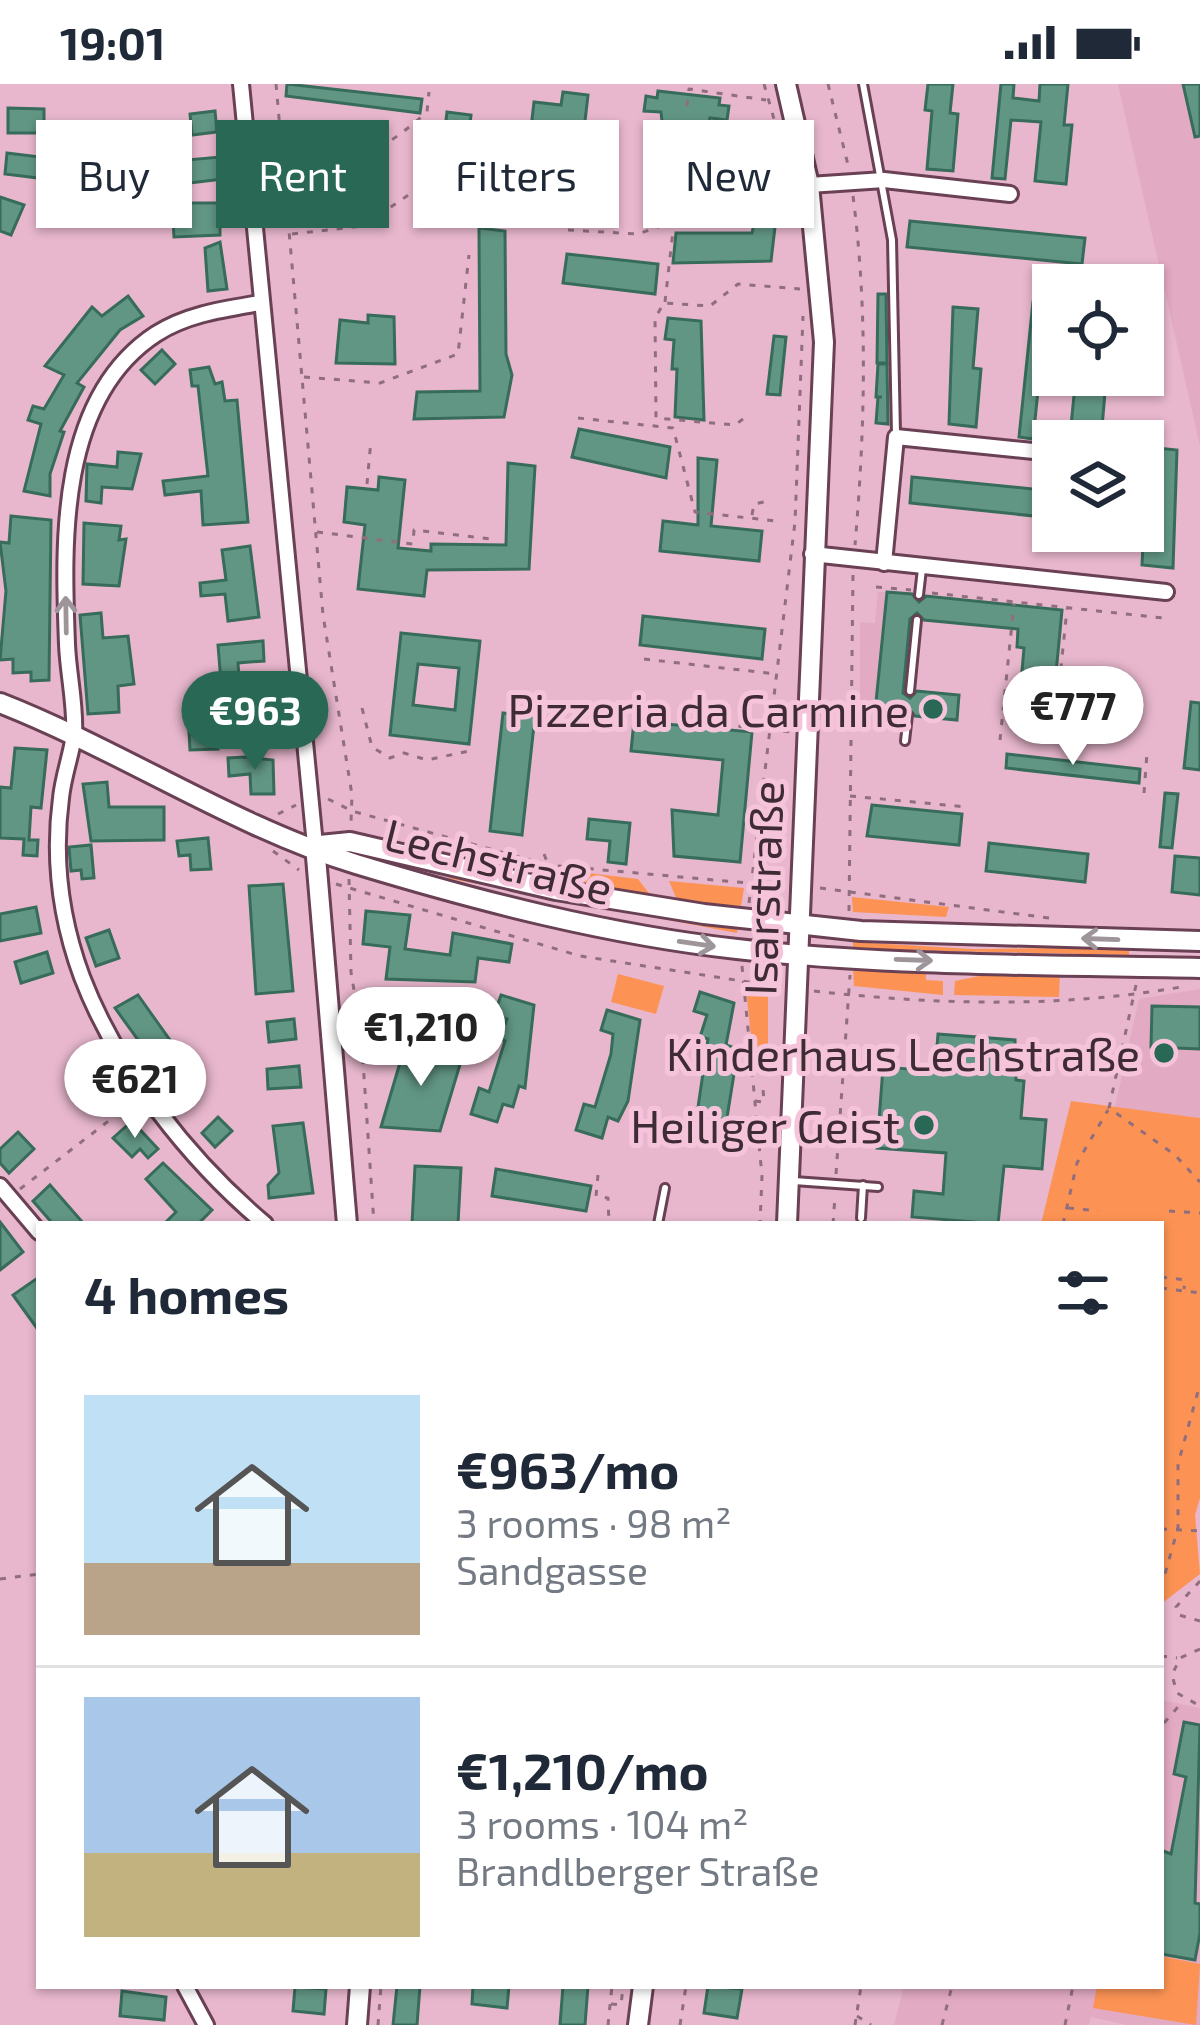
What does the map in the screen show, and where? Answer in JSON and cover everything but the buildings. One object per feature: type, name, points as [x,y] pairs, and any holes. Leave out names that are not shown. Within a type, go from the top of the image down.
[{"type":"street","points":[[241,84],[347,1221]]},
{"type":"street","name":"Isarstraße","points":[[786,84],[794,120]]},
{"type":"street","points":[[814,184],[884,180],[1010,194]]},
{"type":"street","name":"Isarstraße","points":[[787,1221],[824,342],[813,228]]},
{"type":"street","points":[[260,303],[214,311],[160,332],[124,363],[91,417],[76,462],[67,553],[74,732],[61,798],[61,900],[96,1010],[146,1091],[208,1166],[262,1221]]},
{"type":"street","points":[[884,563],[896,437],[1032,451]]},
{"type":"street","points":[[812,554],[1166,592]]},
{"type":"street","points":[[0,703],[74,732],[259,825],[315,845]]},
{"type":"street","name":"Lechstraße","points":[[315,845],[350,842],[556,890],[800,925],[1200,941]]},
{"type":"street","name":"Lechstraße","points":[[315,845],[350,862],[626,932],[742,950],[1200,968]]},
{"type":"street","points":[[5,1192],[36,1228]]},
{"type":"street","points":[[187,1989],[206,2025]]},
{"type":"street","points":[[357,2025],[360,1989]]},
{"type":"street","points":[[638,2025],[643,1989]]},
{"type":"lane","points":[[863,84],[884,180],[896,287],[896,437]]},
{"type":"lane","points":[[920,593],[922,567]]},
{"type":"lane","points":[[910,691],[917,620]]},
{"type":"lane","points":[[905,741],[908,715]]},
{"type":"lane","points":[[791,1180],[878,1186]]},
{"type":"lane","points":[[861,1218],[863,1185]]},
{"type":"lane","points":[[658,1221],[664,1188]]},
{"type":"path","points":[[276,84],[316,532],[352,811],[350,842]]},
{"type":"path","points":[[764,84],[775,120]]},
{"type":"path","points":[[828,84],[851,180],[865,338],[865,426],[854,559],[848,890]]},
{"type":"path","points":[[687,106],[689,89],[770,100]]},
{"type":"path","points":[[389,140],[427,112],[429,92]]},
{"type":"path","points":[[289,234],[354,228]]},
{"type":"path","points":[[568,230],[638,234],[655,228]]},
{"type":"path","points":[[673,228],[664,303],[655,318],[656,418],[735,425],[743,419]]},
{"type":"path","points":[[302,377],[380,383],[458,354],[469,255]]},
{"type":"path","points":[[664,303],[710,306],[738,284],[802,290],[800,271]]},
{"type":"path","points":[[746,919],[801,447],[802,313]]},
{"type":"path","points":[[578,418],[673,428],[695,512],[776,521]]},
{"type":"path","points":[[367,484],[371,440]]},
{"type":"path","points":[[678,445],[688,447]]},
{"type":"path","points":[[752,517],[754,504],[764,502]]},
{"type":"path","points":[[727,515],[728,503]]},
{"type":"path","points":[[316,532],[412,544],[414,530],[490,539]]},
{"type":"path","points":[[876,586],[1163,617]]},
{"type":"path","points":[[1000,740],[1015,602]]},
{"type":"path","points":[[1053,744],[1067,607]]},
{"type":"path","points":[[644,659],[777,675]]},
{"type":"path","points":[[362,708],[372,747],[390,758],[404,753],[427,760],[474,750]]},
{"type":"path","points":[[634,715],[806,734]]},
{"type":"path","points":[[1144,793],[1147,753]]},
{"type":"path","points":[[849,796],[967,807]]},
{"type":"path","points":[[1052,918],[848,890],[548,866],[310,797],[259,825],[274,854],[318,879],[580,956],[741,982],[950,1002],[1135,995],[1183,986]]},
{"type":"path","points":[[544,854],[549,854],[548,866]]},
{"type":"path","points":[[350,862],[350,952],[374,1221]]},
{"type":"path","points":[[959,916],[960,905]]},
{"type":"path","points":[[742,950],[760,1221]]},
{"type":"path","points":[[338,952],[350,952]]},
{"type":"path","points":[[949,989],[950,1002]]},
{"type":"path","points":[[833,1221],[851,995]]},
{"type":"path","points":[[1064,1221],[1077,1163],[1109,1108],[1135,995]]},
{"type":"path","points":[[754,1101],[764,1102],[764,1089]]},
{"type":"path","points":[[5,1192],[146,1091]]},
{"type":"path","points":[[1109,1108],[1175,1155],[1200,1182]]},
{"type":"path","points":[[598,1175],[596,1196],[608,1198],[609,1221]]},
{"type":"path","points":[[1066,1208],[1099,1211]]},
{"type":"path","points":[[1169,1211],[1200,1214]]},
{"type":"path","points":[[1164,1277],[1185,1280],[1184,1291]]},
{"type":"path","points":[[1164,1288],[1200,1293]]},
{"type":"path","points":[[1164,1577],[1178,1528],[1178,1464],[1200,1384]]},
{"type":"path","points":[[1164,1529],[1200,1532]]},
{"type":"path","points":[[0,1579],[36,1574]]},
{"type":"path","points":[[1200,1581],[1176,1606],[1179,1616],[1200,1621]]},
{"type":"path","points":[[1164,1656],[1180,1658],[1200,1649]]},
{"type":"path","points":[[1180,1658],[1173,1684],[1183,1700],[1200,1706]]},
{"type":"path","points":[[1164,1723],[1183,1700]]},
{"type":"path","points":[[378,2025],[381,1989]]},
{"type":"path","points":[[608,2025],[612,1989]]},
{"type":"path","points":[[610,2003],[621,2005],[623,1989]]},
{"type":"path","points":[[680,2025],[686,1989]]},
{"type":"path","points":[[855,2025],[860,1989]]},
{"type":"path","points":[[943,2025],[951,1989]]},
{"type":"path","points":[[1066,2025],[1072,1989]]},
{"type":"path","points":[[856,2015],[871,2025]]},
{"type":"shaded area","points":[[1118,84],[1200,84],[1200,446],[1164,287],[1164,264],[1159,264]]},
{"type":"shaded area","points":[[878,592],[887,592],[875,712],[860,710],[860,622],[875,623]]},
{"type":"shaded area","points":[[588,873],[638,879],[652,897],[569,882]]},
{"type":"shaded area","points":[[446,878],[611,909],[738,926],[737,933]]},
{"type":"shaded area","points":[[669,881],[744,888],[741,906],[677,900]]},
{"type":"shaded area","points":[[852,897],[949,907],[946,917],[853,912]]},
{"type":"shaded area","points":[[853,942],[972,949],[1129,947],[1129,955],[853,949]]},
{"type":"shaded area","points":[[853,967],[926,974],[926,980],[943,981],[943,995],[854,986]]},
{"type":"shaded area","points":[[1004,971],[1060,972],[1059,997],[954,995],[955,981]]},
{"type":"shaded area","points":[[618,974],[664,986],[656,1014],[611,1002]]},
{"type":"shaded area","points":[[746,989],[768,991],[768,1073],[755,1073]]},
{"type":"shaded area","name":"Kinderhaus Lechstraße","points":[[1200,989],[1200,1118],[1115,1107],[1139,999]]},
{"type":"shaded area","points":[[1071,1101],[1200,1118],[1200,1498],[1195,1515],[1200,1574],[1164,1602],[1164,1221],[1042,1221]]},
{"type":"shaded area","points":[[1164,1701],[1200,1708],[1200,2025],[1127,2025],[1091,2017],[1089,2025],[894,2025],[903,1989],[1164,1989]]},
{"type":"shaded area","points":[[1164,1957],[1200,1964],[1196,2025],[1093,2008],[1096,1989],[1164,1989]]},
{"type":"place","name":"Pizzeria da Carmine","points":[[933,709]]},
{"type":"place","name":"Kinderhaus Lechstraße","points":[[1164,1053]]},
{"type":"place","name":"Heiliger Geist","points":[[924,1125]]}]
